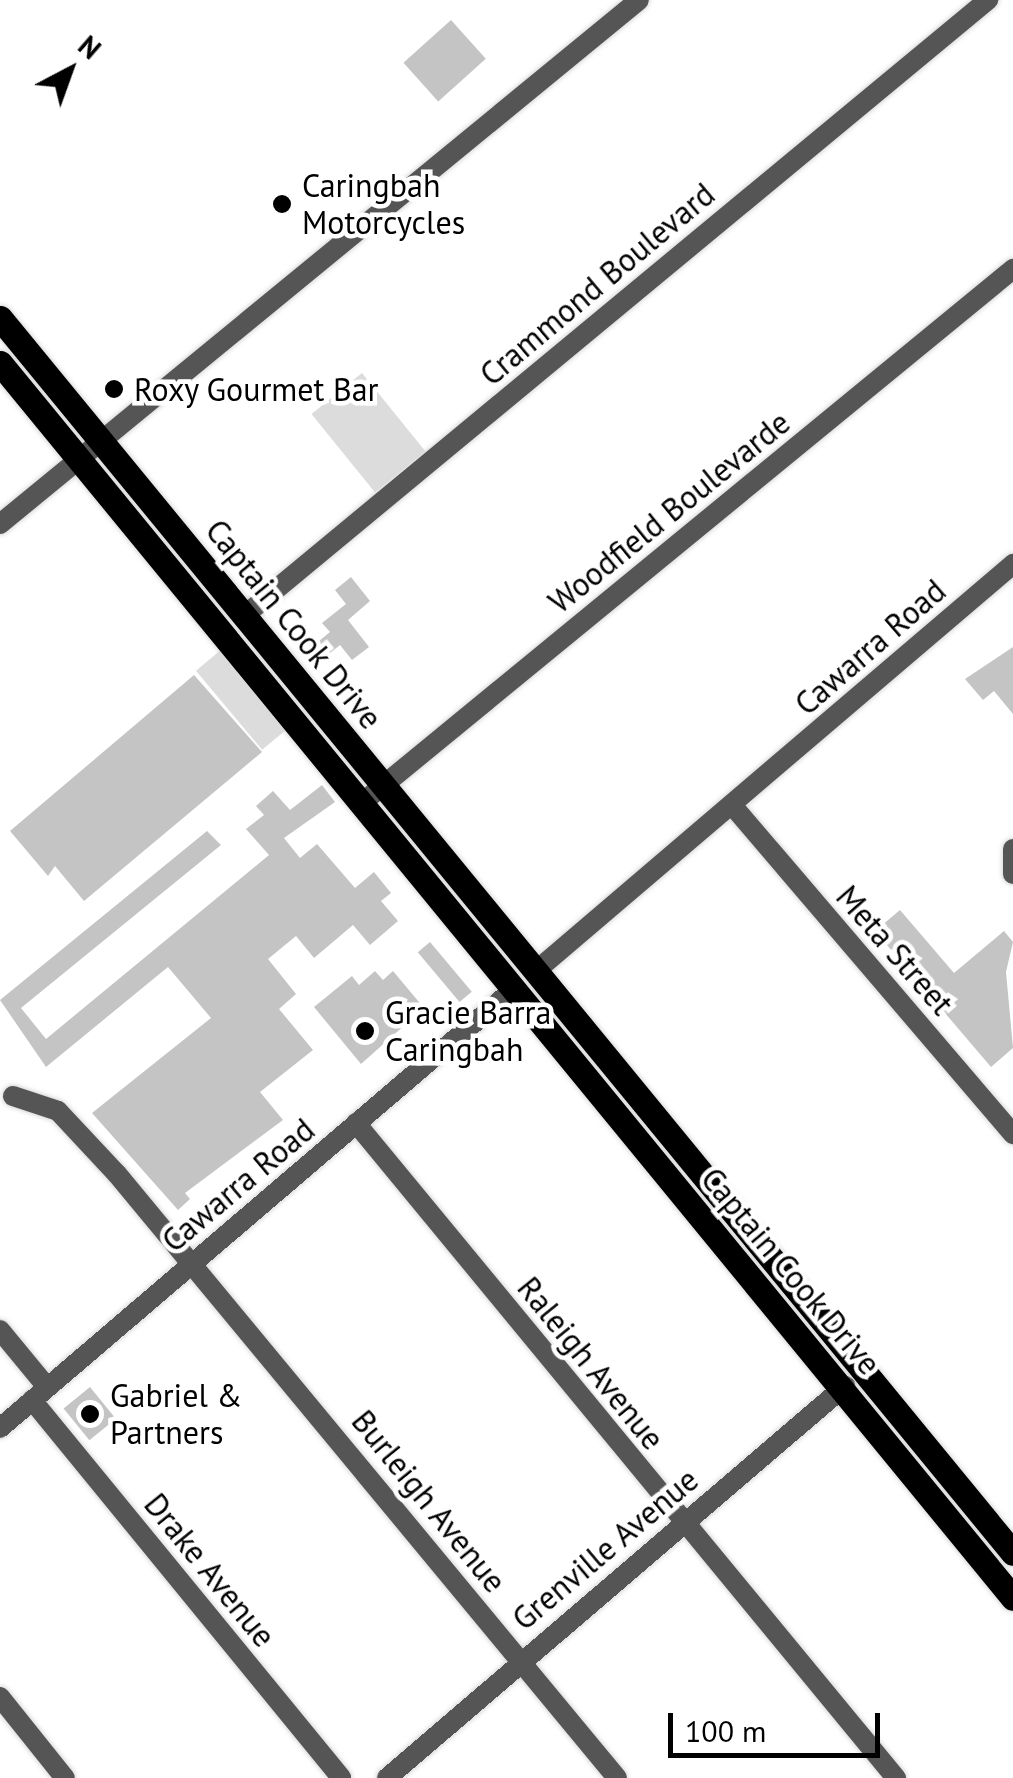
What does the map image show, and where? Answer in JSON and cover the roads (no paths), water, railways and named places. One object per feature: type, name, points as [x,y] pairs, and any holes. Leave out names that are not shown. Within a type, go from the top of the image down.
[{"type":"main road","name":"Captain Cook Drive","points":[[0,318],[537,970],[854,1377],[1013,1598]]},
{"type":"main road","name":"Captain Cook Drive","points":[[0,363],[515,988],[1013,1553]]},
{"type":"main road","points":[[515,988],[537,970]]},
{"type":"street","points":[[0,524],[639,0]]},
{"type":"street","name":"Crammond Boulevard","points":[[245,615],[988,0]]},
{"type":"street","name":"Woodfield Boulevarde","points":[[364,802],[1013,269]]},
{"type":"street","name":"Cawarra Road","points":[[537,970],[1013,564]]},
{"type":"street","name":"Meta Street","points":[[732,805],[1013,1134]]},
{"type":"street","points":[[1013,849],[1013,874]]},
{"type":"street","name":"Cawarra Road","points":[[0,1428],[515,988]]},
{"type":"street","name":"Burleigh Avenue","points":[[12,1096],[58,1111],[193,1262],[617,1778]]},
{"type":"street","name":"Raleigh Avenue","points":[[356,1124],[896,1778]]},
{"type":"street","name":"Drake Avenue","points":[[0,1330],[39,1394],[342,1778]]},
{"type":"street","name":"Grenville Avenue","points":[[387,1778],[854,1377]]},
{"type":"street","points":[[0,1698],[66,1778]]},
{"type":"place","name":"Caringbah Motorcycles","points":[[282,204]]},
{"type":"place","name":"Roxy Gourmet Bar","points":[[114,389]]},
{"type":"place","name":"Gracie Barra Caringbah","points":[[365,1031]]},
{"type":"place","name":"Gabriel & Partners","points":[[90,1414]]}]
